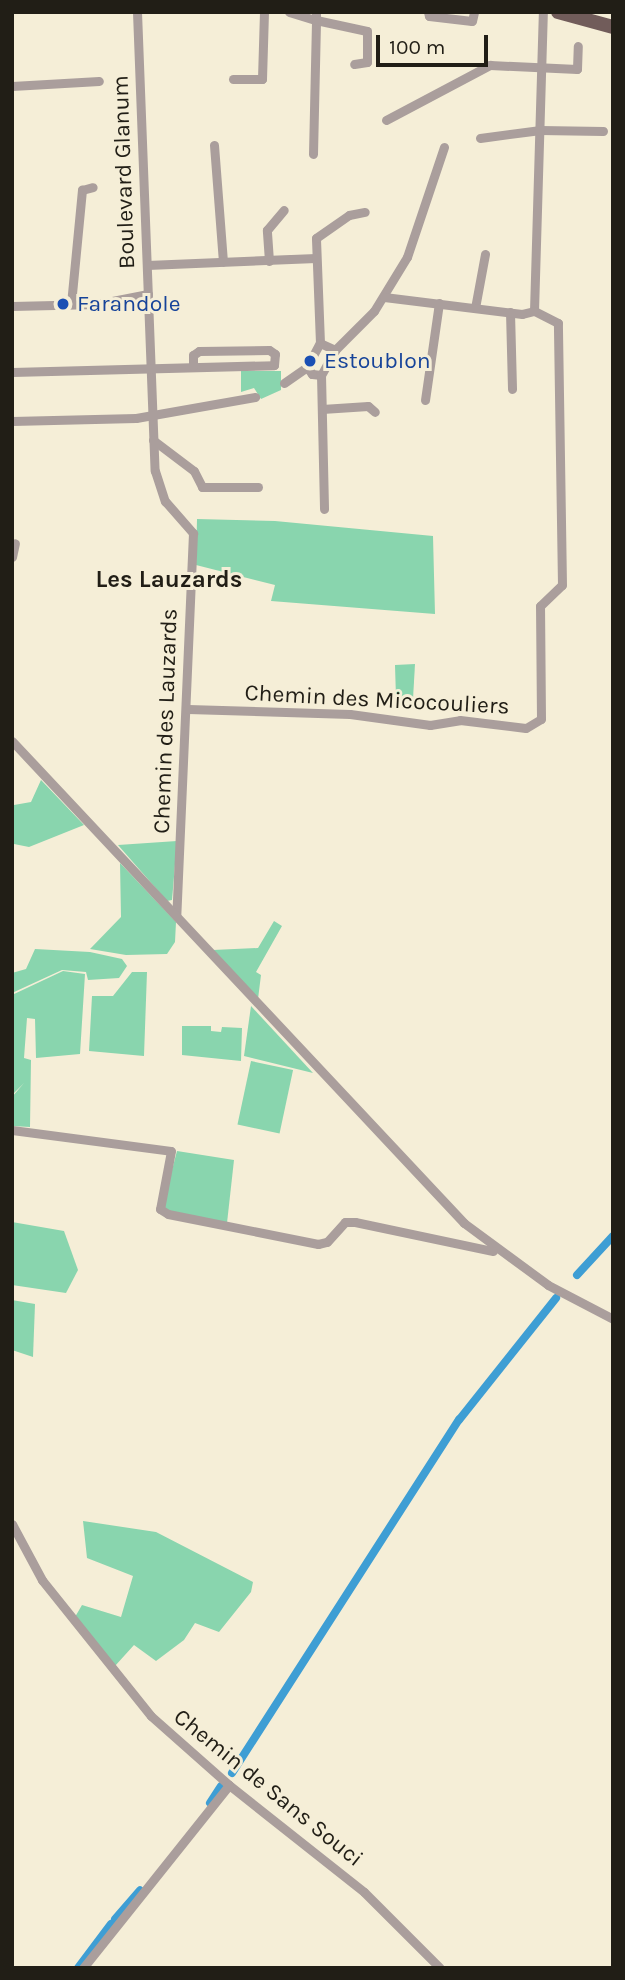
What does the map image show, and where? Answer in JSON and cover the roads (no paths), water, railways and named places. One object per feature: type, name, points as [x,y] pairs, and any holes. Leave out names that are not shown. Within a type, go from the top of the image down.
[{"type":"main road","points":[[558,12],[613,27]]},
{"type":"street","name":"Boulevard Glanum","points":[[137,12],[153,415]]},
{"type":"street","points":[[233,79],[262,79],[264,12]]},
{"type":"street","points":[[289,12],[316,16],[367,31],[367,62],[354,64]]},
{"type":"street","points":[[428,12],[429,16],[475,18]]},
{"type":"street","points":[[384,297],[510,312],[534,311],[543,12]]},
{"type":"street","points":[[313,154],[316,16]]},
{"type":"street","points":[[386,120],[490,65],[577,69],[578,46]]},
{"type":"street","points":[[12,86],[99,81]]},
{"type":"street","points":[[480,138],[540,130],[603,131]]},
{"type":"street","points":[[214,145],[223,262]]},
{"type":"street","points":[[324,509],[321,375],[334,350],[384,297],[407,257],[444,147]]},
{"type":"street","points":[[71,304],[82,190],[93,187]]},
{"type":"street","points":[[270,261],[267,230],[284,210]]},
{"type":"street","points":[[284,383],[307,367],[320,343],[316,238],[322,229],[349,215],[365,212]]},
{"type":"street","points":[[475,308],[485,254]]},
{"type":"street","points":[[147,265],[316,258]]},
{"type":"street","points":[[12,306],[71,304],[148,294]]},
{"type":"street","points":[[425,400],[439,303]]},
{"type":"street","name":"Chemin des Micocouliers","points":[[188,709],[350,714],[430,725],[460,720],[535,725],[544,712],[540,607],[562,585],[560,330],[554,318],[534,311]]},
{"type":"street","points":[[510,312],[512,389]]},
{"type":"street","points":[[320,343],[334,350]]},
{"type":"street","points":[[12,372],[274,365],[275,354],[269,350],[199,351],[194,355],[193,366]]},
{"type":"street","points":[[307,367],[321,375]]},
{"type":"street","points":[[12,421],[153,415],[256,397]]},
{"type":"street","points":[[322,409],[368,406],[375,412]]},
{"type":"street","name":"Chemin des Lauzards","points":[[153,415],[155,471],[166,501],[193,533],[188,709],[176,916]]},
{"type":"street","points":[[153,440],[194,471],[202,487],[258,487]]},
{"type":"street","points":[[12,557],[15,543]]},
{"type":"street","points":[[13,744],[464,1223],[502,1254],[613,1319]]},
{"type":"street","points":[[12,1129],[171,1152],[160,1209],[168,1214],[318,1244],[327,1242],[348,1221],[456,1241],[502,1254]]},
{"type":"street","points":[[456,1241],[464,1223]]},
{"type":"street","name":"Chemin de Sans Souci","points":[[12,1524],[42,1580],[151,1716],[229,1785],[364,1892],[440,1968]]},
{"type":"street","points":[[83,1968],[229,1785]]},
{"type":"waterway","points":[[577,1275],[613,1236]]},
{"type":"waterway","points":[[232,1773],[459,1420],[556,1298]]},
{"type":"waterway","points":[[210,1803],[221,1786]]},
{"type":"waterway","points":[[115,1919],[140,1890]]},
{"type":"waterway","points":[[78,1968],[111,1924]]},
{"type":"place","name":"Farandole","points":[[63,304]]},
{"type":"place","name":"Estoublon","points":[[310,361]]},
{"type":"district","name":"Les Lauzards","points":[[169,580]]}]
